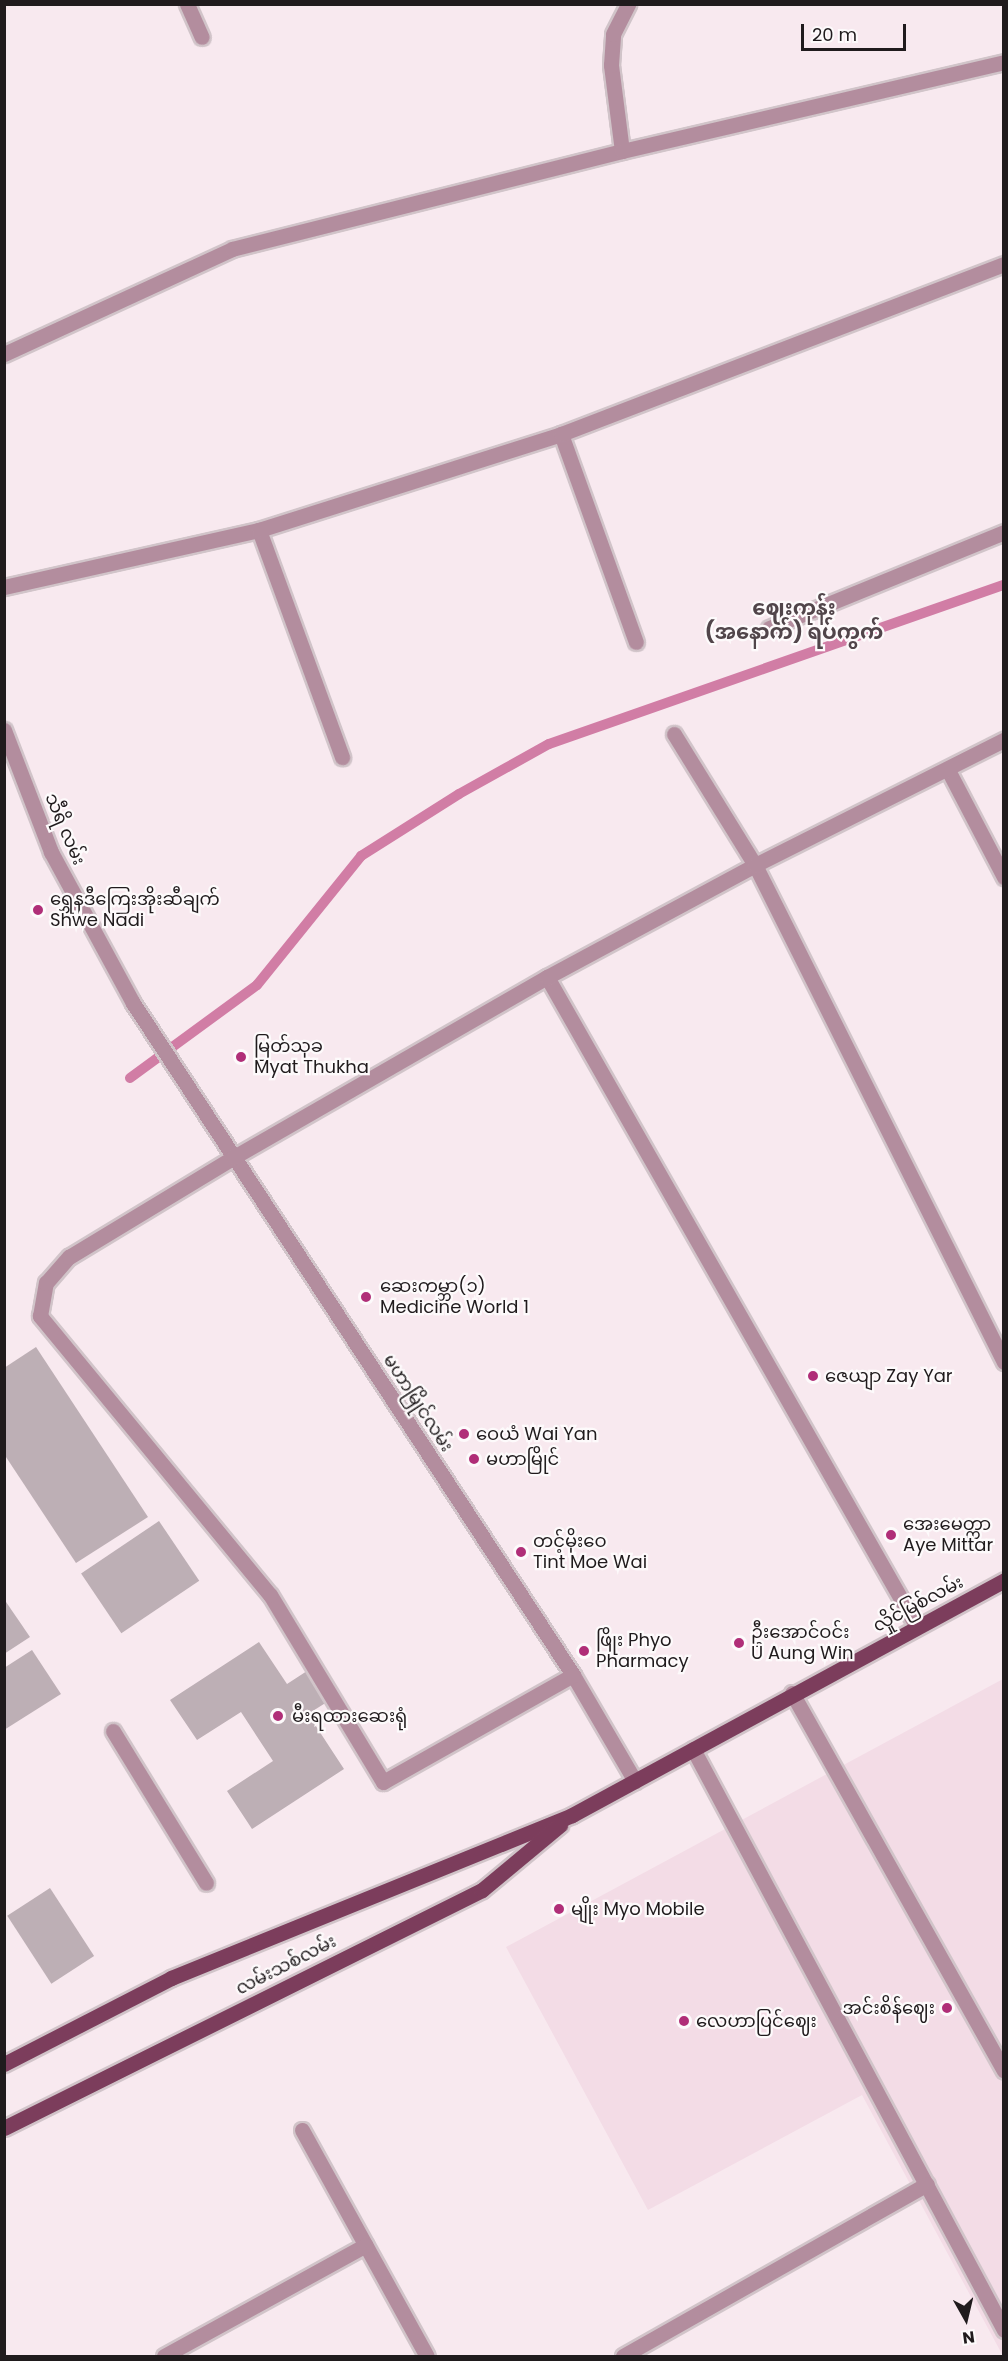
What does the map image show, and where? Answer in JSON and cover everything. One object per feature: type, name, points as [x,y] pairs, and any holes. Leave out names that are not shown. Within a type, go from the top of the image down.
[{"type":"main road","name":"လှိုင်မြစ်လမ်း","points":[[693,1749],[792,1693],[1004,1580]]},
{"type":"main road","name":"လမ်းသစ်လမ်း","points":[[4,2064],[171,1978],[572,1815],[693,1749]]},
{"type":"main road","name":"လမ်းသစ်လမ်း","points":[[4,2128],[482,1890],[572,1815]]},
{"type":"street","points":[[187,4],[202,37]]},
{"type":"street","points":[[622,151],[611,65],[613,34],[628,4]]},
{"type":"street","points":[[4,354],[232,249],[622,151],[1004,62]]},
{"type":"street","points":[[4,587],[259,530],[561,434],[1004,264]]},
{"type":"street","points":[[561,434],[636,642]]},
{"type":"street","points":[[259,530],[342,757]]},
{"type":"street","points":[[769,628],[1004,532]]},
{"type":"street","name":"သီရိ လမ်း","points":[[4,730],[51,852],[134,1004],[182,1080]]},
{"type":"street","points":[[674,734],[755,864],[1004,1362]]},
{"type":"street","points":[[573,1675],[383,1782],[270,1595],[40,1316],[46,1283],[69,1257],[234,1157],[547,977],[755,864],[948,770],[1004,740]]},
{"type":"street","points":[[948,770],[1004,877]]},
{"type":"street","points":[[547,977],[917,1627]]},
{"type":"street","name":"မဟာမြိုင်လမ်း","points":[[182,1080],[573,1675],[635,1781]]},
{"type":"street","points":[[792,1693],[1004,2072]]},
{"type":"street","points":[[113,1731],[206,1883]]},
{"type":"street","points":[[693,1749],[1004,2330]]},
{"type":"street","points":[[302,2130],[427,2356]]},
{"type":"street","points":[[623,2356],[927,2184]]},
{"type":"street","points":[[164,2356],[366,2245]]},
{"type":"shaded area","points":[[1003,1679],[1003,2356],[862,2095],[648,2210],[506,1947]]},
{"type":"building","points":[[36,1347],[148,1517],[76,1563],[4,1454],[4,1368]]},
{"type":"building","points":[[159,1521],[199,1581],[121,1633],[81,1574]]},
{"type":"building","points":[[4,1599],[30,1637],[4,1654]]},
{"type":"building","points":[[259,1642],[287,1684],[307,1671],[327,1702],[308,1714],[344,1769],[252,1829],[227,1791],[273,1761],[241,1712],[197,1740],[170,1700]]},
{"type":"building","points":[[32,1650],[61,1694],[4,1730],[4,1668]]},
{"type":"building","points":[[50,1888],[94,1956],[51,1984],[7,1916]]},
{"type":"waterway","points":[[130,1078],[257,985],[361,856],[459,794],[549,744],[1004,585]]},
{"type":"place","name":"ရွှေနဒီကြေးအိုးဆီချက် Shwe Nadi","points":[[38,910]]},
{"type":"place","name":"မြတ်သုခ Myat Thukha","points":[[241,1057]]},
{"type":"place","name":"ဆေးကမ္ဘာ(၁) Medicine World 1","points":[[366,1297]]},
{"type":"place","name":"ဇေယျာ Zay Yar","points":[[813,1376]]},
{"type":"place","name":"ဝေယံ Wai Yan","points":[[464,1434]]},
{"type":"place","name":"မဟာမြိုင်","points":[[474,1459]]},
{"type":"place","name":"အေးမေတ္တာ Aye Mittar","points":[[891,1535]]},
{"type":"place","name":"တင့်မိုးဝေ Tint Moe Wai","points":[[521,1552]]},
{"type":"place","name":"ဦးအောင်ဝင်း U Aung Win","points":[[739,1643]]},
{"type":"place","name":"ဖြိုး Phyo Pharmacy","points":[[584,1651]]},
{"type":"place","name":"မီးရထားဆေးရုံ","points":[[278,1716]]},
{"type":"place","name":"မျိုး Myo Mobile","points":[[559,1909]]},
{"type":"place","name":"အင်းစိန်ဈေး","points":[[947,2008]]},
{"type":"place","name":"လေဟာပြင်ဈေး","points":[[684,2021]]},
{"type":"district","name":"ဈေးကုန်း (အနောက်) ရပ်ကွက်","points":[[794,620]]}]
